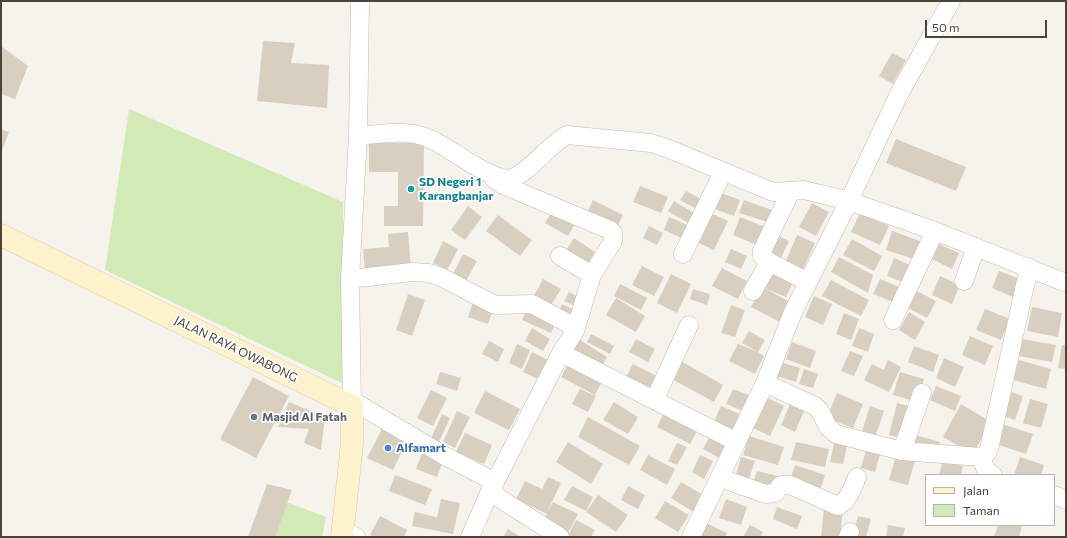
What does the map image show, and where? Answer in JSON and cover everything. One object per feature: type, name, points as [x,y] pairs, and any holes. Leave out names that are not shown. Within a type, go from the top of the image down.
[{"type":"street","points":[[347,535],[353,403],[350,279],[358,136],[360,1]]},
{"type":"street","points":[[691,537],[765,383],[793,312],[849,201],[898,96],[951,1]]},
{"type":"street","points":[[358,136],[415,134],[438,143],[484,171],[503,185],[610,230],[613,233],[613,241],[592,276],[575,331],[561,353],[493,486],[470,537]]},
{"type":"street","points":[[484,171],[500,178],[511,178],[521,173],[555,141],[567,135],[651,143],[773,192],[804,190],[849,201],[935,231],[1066,283]]},
{"type":"street","points":[[683,254],[723,172]]},
{"type":"street","points":[[791,191],[762,251],[762,256],[771,263],[808,282]]},
{"type":"street","points":[[893,320],[935,231]]},
{"type":"street","name":"JALAN RAYA OWABONG","points":[[1,235],[353,403]]},
{"type":"street","points":[[964,281],[976,247]]},
{"type":"street","points":[[560,256],[592,276]]},
{"type":"street","points":[[753,291],[767,266],[771,263]]},
{"type":"street","points":[[765,383],[815,406],[820,411],[828,427],[836,434],[902,451],[981,457],[986,454],[989,449],[1029,268]]},
{"type":"street","points":[[350,279],[412,272],[429,273],[441,277],[496,305],[532,304],[575,327]]},
{"type":"street","points":[[655,399],[689,324]]},
{"type":"street","points":[[561,353],[655,399],[737,442]]},
{"type":"street","points":[[902,451],[922,393]]},
{"type":"street","points":[[353,403],[445,456],[493,486],[499,498],[515,510],[560,537]]},
{"type":"street","points":[[981,457],[986,470],[992,474]]},
{"type":"street","points":[[720,478],[766,494],[775,493],[780,486],[790,485],[838,506],[849,495],[857,477]]},
{"type":"street","points":[[1055,495],[1066,500]]},
{"type":"green space","points":[[129,109],[343,202],[342,383],[105,270]]},
{"type":"green space","points":[[281,500],[326,517],[322,537],[269,537]]},
{"type":"building","points":[[263,41],[295,43],[291,63],[329,65],[327,108],[257,101]]},
{"type":"building","points":[[1,46],[28,66],[15,99],[1,94]]},
{"type":"building","points":[[892,53],[906,60],[893,84],[879,76]]},
{"type":"building","points":[[1,129],[9,132],[1,153]]},
{"type":"building","points":[[896,139],[966,167],[956,191],[886,163]]},
{"type":"building","name":"SD Negeri 1 Karangbanjar","points":[[369,143],[424,143],[423,226],[384,226],[384,206],[398,206],[398,172],[369,172]]},
{"type":"building","points":[[640,186],[668,197],[661,213],[633,202]]},
{"type":"building","points":[[686,191],[703,200],[698,210],[680,200]]},
{"type":"building","points":[[718,192],[740,200],[734,216],[712,208]]},
{"type":"building","points":[[593,200],[623,215],[616,229],[586,215]]},
{"type":"building","points":[[744,200],[772,210],[768,222],[739,213]]},
{"type":"building","points":[[674,201],[694,213],[688,223],[668,211]]},
{"type":"building","points":[[812,203],[829,212],[816,236],[799,227]]},
{"type":"building","points":[[468,206],[482,217],[465,240],[451,230]]},
{"type":"building","points":[[553,209],[576,222],[568,236],[545,223]]},
{"type":"building","points":[[711,213],[728,221],[714,250],[697,242]]},
{"type":"building","points":[[860,213],[889,226],[880,245],[851,232]]},
{"type":"building","points":[[498,215],[532,240],[520,256],[486,231]]},
{"type":"building","points":[[669,217],[689,226],[684,239],[664,230]]},
{"type":"building","points":[[740,217],[765,227],[757,245],[733,235]]},
{"type":"building","points":[[649,226],[663,233],[657,245],[643,238]]},
{"type":"building","points":[[892,231],[926,243],[920,261],[886,250]]},
{"type":"building","name":"SD Negeri 1 Karangbanjar","points":[[408,232],[411,269],[365,273],[363,249],[389,247],[388,234]]},
{"type":"building","points":[[774,234],[789,241],[780,260],[764,252]]},
{"type":"building","points":[[797,235],[815,243],[803,270],[785,263]]},
{"type":"building","points":[[574,238],[595,252],[585,268],[564,253]]},
{"type":"building","points":[[852,239],[882,256],[874,271],[843,255]]},
{"type":"building","points":[[443,241],[458,249],[447,270],[433,263]]},
{"type":"building","points":[[939,244],[959,253],[952,269],[932,259]]},
{"type":"building","points":[[731,249],[747,256],[741,269],[725,262]]},
{"type":"building","points":[[463,254],[477,261],[466,281],[453,274]]},
{"type":"building","points":[[839,257],[873,275],[868,293],[831,272]]},
{"type":"building","points":[[894,258],[915,267],[908,284],[887,276]]},
{"type":"building","points":[[642,266],[664,277],[654,296],[632,285]]},
{"type":"building","points":[[722,268],[747,281],[738,299],[712,286]]},
{"type":"building","points":[[769,271],[793,282],[786,297],[764,288],[790,302],[780,322],[751,307]]},
{"type":"building","points":[[999,271],[1020,279],[1013,297],[992,288]]},
{"type":"building","points":[[671,274],[691,284],[677,313],[657,303]]},
{"type":"building","points":[[940,276],[960,285],[952,304],[932,295]]},
{"type":"building","points":[[543,279],[561,289],[549,309],[532,299]]},
{"type":"building","points":[[880,279],[904,289],[898,304],[873,294]]},
{"type":"building","points":[[831,280],[869,300],[861,316],[822,296]]},
{"type":"building","points":[[620,284],[647,298],[641,310],[614,296]]},
{"type":"building","points":[[693,289],[710,294],[707,305],[690,299]]},
{"type":"building","points":[[915,290],[936,301],[927,318],[906,307]]},
{"type":"building","points":[[569,292],[581,298],[577,307],[564,301]]},
{"type":"building","points":[[408,294],[425,300],[412,336],[396,330]]},
{"type":"building","points":[[814,296],[832,304],[823,325],[805,317]]},
{"type":"building","points":[[616,298],[645,316],[636,332],[606,315]]},
{"type":"building","points":[[473,302],[493,309],[488,324],[468,317]]},
{"type":"building","points":[[562,304],[574,310],[570,319],[558,313]]},
{"type":"building","points":[[731,305],[745,310],[735,337],[721,333]]},
{"type":"building","points":[[528,306],[557,320],[551,333],[522,320]]},
{"type":"building","points":[[1032,307],[1062,313],[1058,337],[1027,331]]},
{"type":"building","points":[[985,309],[1010,319],[1001,340],[976,330]]},
{"type":"building","points":[[909,312],[925,322],[915,340],[899,330]]},
{"type":"building","points":[[844,313],[859,319],[851,340],[836,334]]},
{"type":"building","points":[[532,328],[550,339],[543,351],[525,341]]},
{"type":"building","points":[[859,328],[874,334],[868,352],[852,346]]},
{"type":"building","points":[[749,331],[765,340],[758,352],[742,343]]},
{"type":"building","points":[[591,334],[614,346],[610,354],[587,342]]},
{"type":"building","points":[[970,336],[993,346],[985,365],[962,355]]},
{"type":"building","points":[[636,339],[655,349],[648,362],[629,352]]},
{"type":"building","points":[[1022,339],[1056,345],[1052,362],[1019,356]]},
{"type":"building","points":[[580,340],[607,357],[601,368],[573,351]]},
{"type":"building","points":[[489,341],[504,349],[498,362],[482,354]]},
{"type":"building","points":[[792,342],[816,351],[810,368],[786,359]]},
{"type":"building","points":[[517,344],[530,350],[522,369],[509,363]]},
{"type":"building","points":[[738,344],[764,356],[755,374],[729,361]]},
{"type":"building","points":[[1062,345],[1066,345],[1066,369],[1058,368]]},
{"type":"building","points":[[914,346],[939,355],[933,372],[908,362]]},
{"type":"building","points":[[850,351],[863,356],[854,376],[841,371]]},
{"type":"building","points":[[532,352],[550,361],[540,380],[523,372]]},
{"type":"building","points":[[944,358],[964,367],[955,387],[936,378]]},
{"type":"building","points":[[570,360],[604,378],[595,395],[561,377]]},
{"type":"building","points":[[679,360],[723,385],[714,402],[670,378]]},
{"type":"building","points":[[888,360],[901,367],[889,392],[864,380],[872,364],[884,370]]},
{"type":"building","points":[[1019,360],[1051,369],[1046,389],[1013,380]]},
{"type":"building","points":[[780,362],[800,368],[796,382],[776,376]]},
{"type":"building","points":[[633,364],[661,378],[653,394],[624,380]]},
{"type":"building","points":[[804,369],[818,374],[813,388],[799,384]]},
{"type":"building","points":[[440,372],[461,378],[457,391],[436,384]]},
{"type":"building","points":[[900,372],[924,379],[917,402],[893,395]]},
{"type":"building","name":"Masjid Al Fatah","points":[[253,377],[289,396],[256,458],[220,439]]},
{"type":"building","points":[[936,386],[961,396],[955,411],[930,400]]},
{"type":"building","points":[[580,389],[596,396],[588,412],[572,404]]},
{"type":"building","points":[[733,389],[749,395],[743,411],[726,404]]},
{"type":"building","points":[[431,390],[447,398],[433,426],[417,418]]},
{"type":"building","points":[[485,391],[520,409],[509,430],[474,413]]},
{"type":"building","points":[[1012,392],[1023,396],[1015,420],[1004,416]]},
{"type":"building","points":[[837,393],[863,404],[853,428],[827,418]]},
{"type":"building","points":[[768,398],[784,406],[770,436],[753,428]]},
{"type":"building","points":[[1030,399],[1048,404],[1041,428],[1023,423]]},
{"type":"building","points":[[289,402],[325,417],[321,450],[304,443],[309,429],[278,427]]},
{"type":"building","points":[[614,402],[638,417],[628,434],[603,420]]},
{"type":"building","points":[[897,403],[913,407],[905,439],[889,435]]},
{"type":"building","points":[[790,404],[804,411],[795,432],[781,425]]},
{"type":"building","points":[[961,404],[991,422],[973,454],[943,437]]},
{"type":"building","points":[[721,406],[740,414],[733,430],[714,422]]},
{"type":"building","points":[[870,406],[884,411],[876,435],[862,431]]},
{"type":"building","points":[[666,408],[700,426],[690,444],[657,427]]},
{"type":"building","points":[[457,411],[470,417],[455,448],[443,442]]},
{"type":"building","points":[[442,414],[450,418],[439,442],[431,438]]},
{"type":"building","points":[[588,417],[640,446],[629,465],[578,437]]},
{"type":"building","points":[[1002,424],[1033,434],[1026,454],[996,444]]},
{"type":"building","name":"Alfamart","points":[[384,425],[408,439],[393,470],[367,458]]},
{"type":"building","points":[[465,433],[492,445],[484,464],[456,452]]},
{"type":"building","points":[[711,433],[728,441],[719,458],[703,449]]},
{"type":"building","points":[[912,434],[940,442],[936,457],[907,449]]},
{"type":"building","points":[[749,436],[784,447],[778,465],[743,455]]},
{"type":"building","points":[[568,442],[603,464],[591,484],[556,462]]},
{"type":"building","points":[[796,442],[829,449],[825,467],[791,460]]},
{"type":"building","points":[[677,443],[687,447],[677,465],[668,461]]},
{"type":"building","points":[[834,443],[847,446],[843,464],[830,462]]},
{"type":"building","points":[[867,446],[881,451],[875,472],[861,468]]},
{"type":"building","points":[[424,448],[445,456],[437,477],[416,469]]},
{"type":"building","points":[[648,455],[675,469],[667,485],[640,470]]},
{"type":"building","points":[[700,455],[713,461],[704,479],[692,472]]},
{"type":"building","points":[[896,455],[915,461],[908,485],[889,480]]},
{"type":"building","points":[[741,457],[755,461],[748,482],[735,478]]},
{"type":"building","points":[[1020,457],[1044,465],[1041,474],[1014,474]]},
{"type":"building","points":[[943,460],[963,466],[961,474],[939,474]]},
{"type":"building","points":[[795,465],[825,475],[819,493],[789,482]]},
{"type":"building","points":[[757,471],[778,476],[774,489],[753,483]]},
{"type":"building","points":[[395,475],[432,489],[425,505],[389,491]]},
{"type":"building","points":[[548,477],[561,483],[547,512],[553,502],[578,514],[566,537],[542,524],[547,514],[516,499],[525,481],[542,489]]},
{"type":"building","points":[[681,482],[705,496],[695,513],[671,498]]},
{"type":"building","points":[[267,484],[292,490],[275,537],[248,537]]},
{"type":"building","points":[[572,486],[593,497],[586,511],[564,500]]},
{"type":"building","points":[[628,486],[645,495],[638,509],[621,500]]},
{"type":"building","points":[[598,495],[628,515],[616,532],[586,512]]},
{"type":"building","points":[[441,499],[460,503],[453,534],[412,526],[415,512],[437,517]]},
{"type":"building","points":[[726,499],[747,507],[741,525],[719,518]]},
{"type":"building","points":[[665,501],[689,515],[678,532],[655,518]]},
{"type":"building","points":[[777,507],[802,516],[797,529],[773,519]]},
{"type":"building","points":[[824,507],[843,509],[840,537],[821,537]]},
{"type":"building","points":[[380,516],[407,530],[404,537],[375,537],[370,535]]},
{"type":"building","points":[[858,516],[871,519],[866,537],[853,536]]},
{"type":"building","points":[[576,520],[595,530],[591,537],[568,536]]},
{"type":"building","points":[[706,523],[727,533],[725,537],[700,537]]},
{"type":"building","points":[[750,525],[763,532],[760,537],[743,537]]},
{"type":"building","points":[[888,525],[905,528],[903,537],[886,537]]},
{"type":"building","points":[[998,526],[1022,526],[1019,537],[994,537]]},
{"type":"building","points":[[508,529],[521,537],[503,537]]},
{"type":"place","name":"SD Negeri 1 Karangbanjar","points":[[411,189]]},
{"type":"place","name":"Masjid Al Fatah","points":[[254,417]]},
{"type":"place","name":"Alfamart","points":[[388,448]]}]
